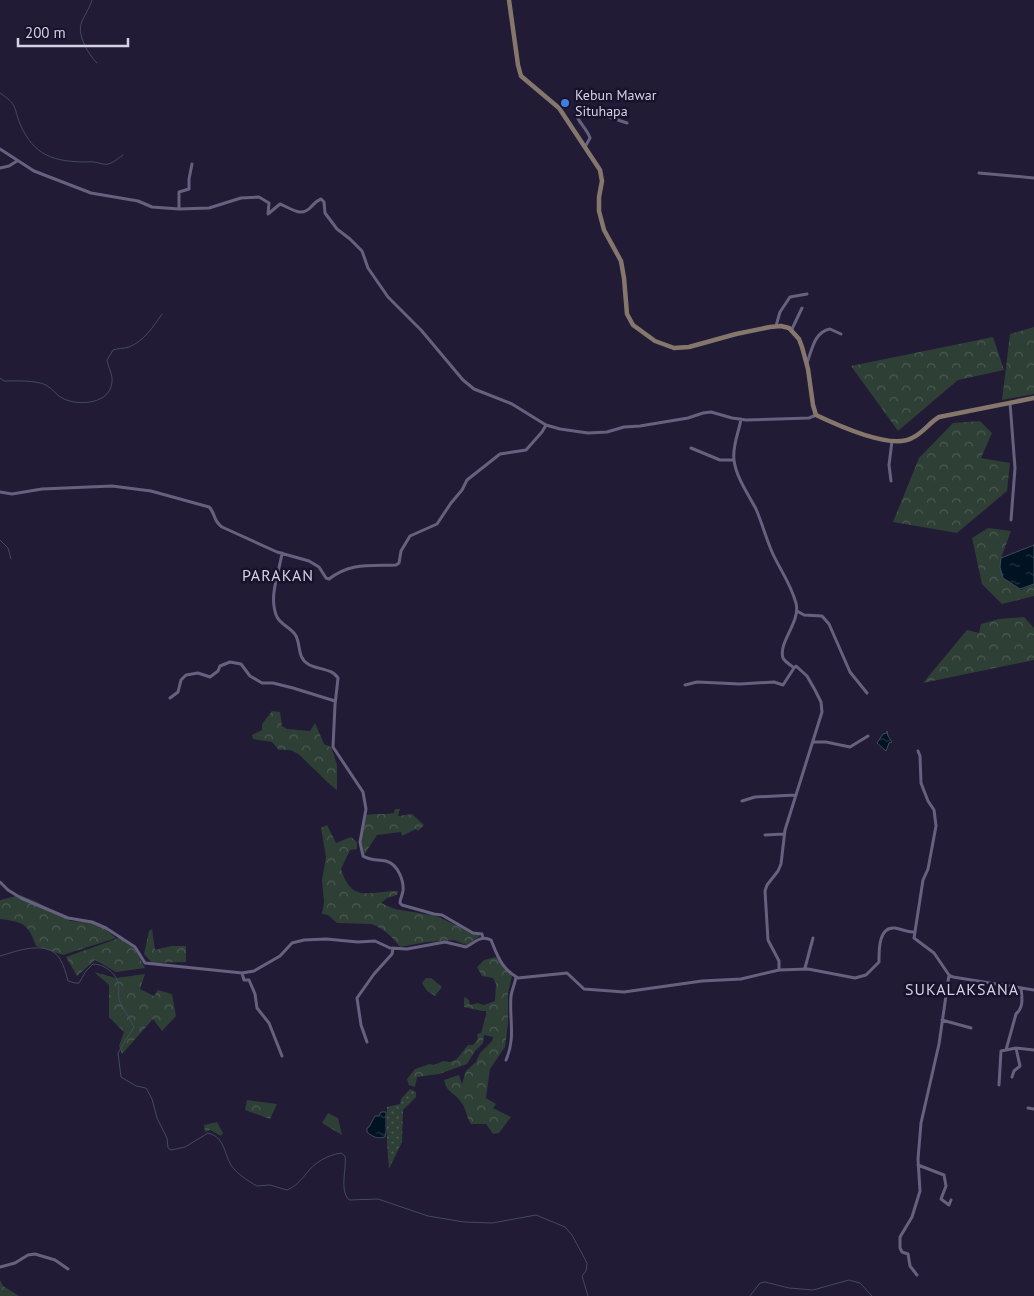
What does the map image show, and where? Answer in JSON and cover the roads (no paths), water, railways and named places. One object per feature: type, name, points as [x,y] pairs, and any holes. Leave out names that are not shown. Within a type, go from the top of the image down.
[{"type":"main road","points":[[509,0],[521,76],[555,103],[600,170],[602,184],[599,205],[601,218],[605,232],[621,261],[627,314],[633,325],[640,331],[664,345],[681,348],[776,326],[792,330],[799,339],[806,364],[812,406],[816,415],[861,432],[892,441],[911,440],[940,417],[1034,398]]},
{"type":"street","points":[[585,147],[590,138],[576,116],[576,110],[579,108],[627,123]]},
{"type":"street","points":[[0,149],[34,171],[92,193],[138,201],[152,207],[178,209],[209,208],[252,197],[268,201],[268,214],[280,204],[303,213],[308,211],[317,200],[322,200],[326,213],[337,229],[350,238],[362,251],[368,268],[388,297],[421,330],[463,380],[474,389],[512,404],[546,425],[567,431],[597,433],[624,427],[688,418],[703,413],[716,413],[741,419],[778,420],[810,418],[816,415]]},
{"type":"street","points":[[0,168],[8,166],[16,160]]},
{"type":"street","points":[[178,209],[179,192],[189,189],[192,164]]},
{"type":"street","points":[[979,173],[1034,178]]},
{"type":"street","points":[[776,326],[780,312],[790,297],[807,294]]},
{"type":"street","points":[[792,330],[802,308]]},
{"type":"street","points":[[806,364],[812,344],[822,332],[830,329],[841,334]]},
{"type":"street","points":[[1010,403],[1015,468],[1011,520]]},
{"type":"street","points":[[741,419],[735,442],[734,460],[744,489],[762,525],[773,554],[791,587],[797,606],[797,612],[783,656],[784,661],[794,668],[796,666],[807,676],[821,702],[822,712],[784,834],[781,864],[765,891],[768,940],[779,962],[779,970]]},
{"type":"street","points":[[0,492],[12,494],[42,488],[107,486],[151,491],[209,507],[213,511],[216,522],[222,527],[282,553],[314,563],[328,578],[346,568],[370,565],[396,565],[399,563],[400,551],[410,536],[437,524],[451,502],[462,490],[467,480],[500,454],[526,450],[546,425]]},
{"type":"street","points":[[891,481],[889,458],[892,441]]},
{"type":"street","points":[[691,448],[720,460],[734,460]]},
{"type":"street","points":[[282,553],[273,595],[278,618],[296,636],[299,652],[305,661],[336,675],[338,681],[335,701],[333,748],[363,792],[366,809],[360,842],[363,856],[370,860],[387,861],[399,872],[403,886],[400,900],[402,905],[442,915],[473,933],[482,934],[483,938]]},
{"type":"street","points":[[797,612],[804,615],[822,616],[829,624],[850,672],[867,692]]},
{"type":"street","points":[[170,698],[178,692],[181,680],[186,675],[198,673],[210,677],[218,671],[220,666],[236,662],[244,666],[250,676],[262,683],[273,683],[335,701]]},
{"type":"street","points":[[685,685],[697,682],[740,684],[774,682],[783,685],[794,668]]},
{"type":"street","points":[[813,742],[826,742],[850,747],[868,736]]},
{"type":"street","points":[[918,751],[920,756],[921,783],[928,801],[934,810],[936,826],[928,871],[923,880],[914,938],[934,953],[948,975],[1034,990]]},
{"type":"street","points":[[742,801],[755,797],[795,795]]},
{"type":"street","points":[[766,835],[784,834]]},
{"type":"street","points":[[0,882],[8,890],[21,898],[72,919],[92,922],[106,928],[135,947],[145,963],[242,973],[254,971],[280,956],[292,943],[298,941],[314,939],[358,942],[375,940],[393,948],[407,949],[445,942],[466,948],[477,939],[483,938],[491,940],[495,953],[502,964],[516,977],[567,973],[584,989],[624,992],[702,980],[741,979],[779,970],[805,968],[855,978],[866,975],[879,962],[878,944],[887,931],[894,928],[915,932]]},
{"type":"street","points":[[805,968],[813,938]]},
{"type":"street","points":[[367,1042],[361,1025],[357,998],[374,974],[392,954],[393,948]]},
{"type":"street","points":[[242,973],[244,980],[249,980],[255,994],[257,1008],[269,1023],[282,1056]]},
{"type":"street","points":[[917,1275],[910,1266],[908,1254],[902,1252],[900,1248],[900,1237],[912,1217],[919,1196],[918,1165],[921,1123],[939,1044],[948,975]]},
{"type":"street","points":[[506,1060],[511,1048],[511,995],[516,977]]},
{"type":"street","points":[[1006,1050],[1016,1014],[1020,1010],[1022,1003],[1021,988]]},
{"type":"street","points":[[942,1020],[971,1028]]},
{"type":"street","points":[[1012,1077],[1014,1071],[1020,1066],[1016,1048]]},
{"type":"street","points":[[999,1085],[1001,1052],[1016,1048],[1034,1050]]},
{"type":"street","points":[[1028,1108],[1034,1110]]},
{"type":"street","points":[[918,1165],[944,1175],[946,1186],[941,1199],[949,1205],[951,1200]]},
{"type":"street","points":[[0,1267],[15,1263],[29,1254],[34,1254],[55,1260],[68,1269]]},
{"type":"water","points":[[1034,545],[1034,584],[1020,589],[1003,578],[1000,567],[1001,558]]},
{"type":"water","points":[[887,731],[892,742],[889,743],[886,751],[877,743]]},
{"type":"water","points":[[381,1112],[386,1112],[386,1132],[385,1137],[377,1138],[367,1132],[367,1128],[375,1116],[379,1116]]},
{"type":"waterway","points":[[92,0],[82,22],[80,32],[86,48],[97,63]]},
{"type":"waterway","points":[[0,93],[12,103],[26,135],[46,155],[65,161],[106,164],[113,162],[123,155]]},
{"type":"waterway","points":[[0,378],[4,381],[42,383],[62,398],[71,401],[86,402],[100,399],[106,395],[112,382],[107,360],[113,350],[129,347],[139,341],[148,333],[162,314]]},
{"type":"waterway","points":[[0,540],[8,548],[11,559]]},
{"type":"waterway","points":[[0,956],[23,949],[48,949],[60,959],[68,981],[79,983],[93,964],[105,967],[114,975],[118,982],[120,1002],[134,1027],[118,1053],[121,1077],[136,1086],[146,1088],[167,1138],[168,1148],[171,1150],[185,1147],[208,1133],[214,1135],[221,1142],[231,1165],[246,1179],[257,1186],[270,1185],[287,1190],[298,1183],[317,1163],[341,1153],[345,1156],[344,1190],[349,1200],[378,1199],[428,1216],[464,1222],[492,1223],[536,1215],[565,1227],[572,1235],[587,1263],[586,1271],[582,1276],[588,1296]]},
{"type":"waterway","points":[[750,1296],[760,1283],[765,1282],[789,1288],[813,1290],[849,1280],[860,1283],[872,1296]]},
{"type":"place","name":"Kebun Mawar Situhapa","points":[[565,103]]},
{"type":"district","name":"PARAKAN","points":[[278,575]]},
{"type":"district","name":"SUKALAKSANA","points":[[962,989]]}]
